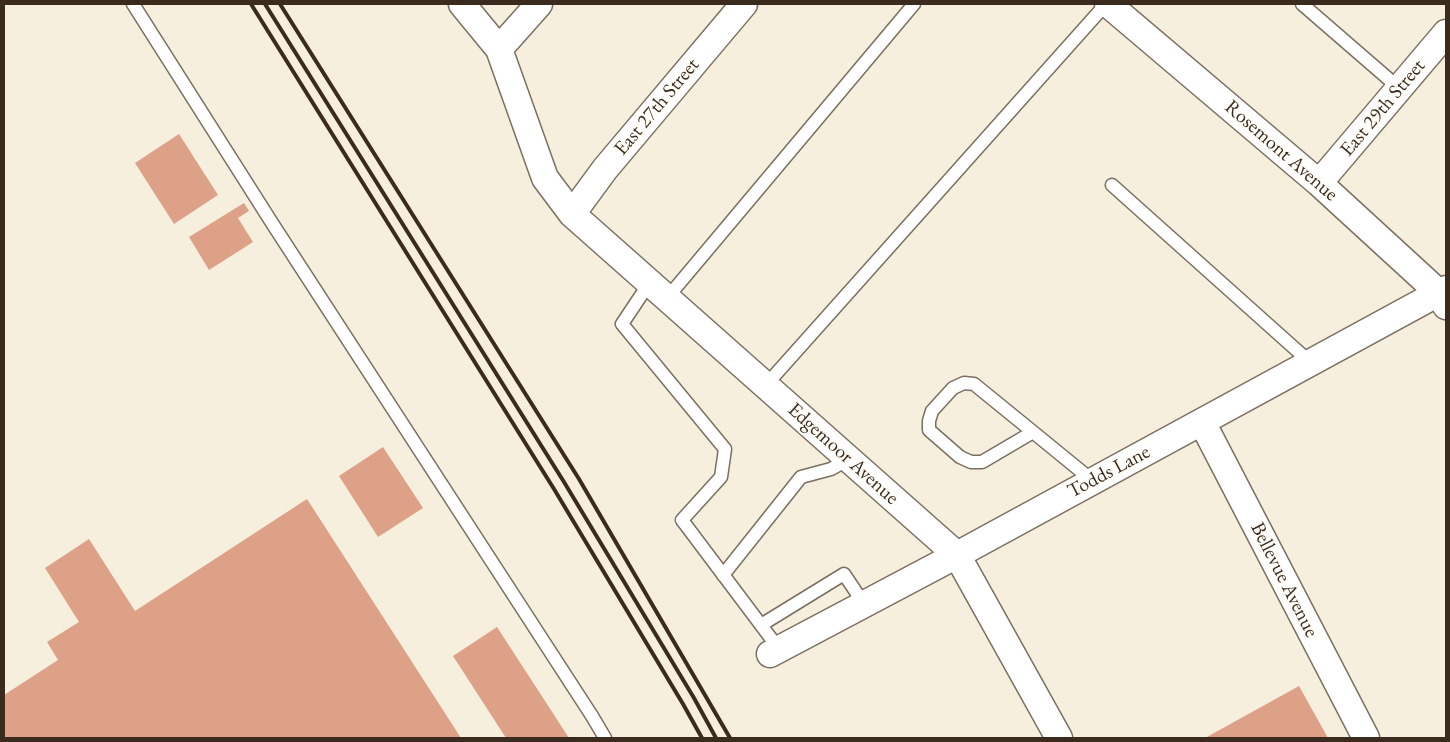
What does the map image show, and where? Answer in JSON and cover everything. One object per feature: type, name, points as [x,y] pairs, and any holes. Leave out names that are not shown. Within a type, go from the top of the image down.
[{"type":"street","name":"Edgemoor Avenue","points":[[462,4],[499,49],[545,178],[572,214],[957,554],[1059,738]]},
{"type":"street","points":[[499,49],[539,4]]},
{"type":"street","name":"East 27th Street","points":[[572,214],[605,168],[744,4]]},
{"type":"street","name":"Rosemont Avenue","points":[[1107,4],[1319,183],[1444,296]]},
{"type":"street","name":"East 29th Street","points":[[1319,183],[1446,33]]},
{"type":"street","name":"Todds Lane","points":[[775,651],[1311,363],[1444,296]]},
{"type":"street","name":"Bellevue Avenue","points":[[1202,422],[1366,738]]},
{"type":"lane","points":[[133,4],[277,231],[605,738]]},
{"type":"lane","points":[[775,651],[761,625],[682,520],[721,477],[725,450],[622,324],[658,290],[914,4]]},
{"type":"lane","points":[[766,385],[1107,4]]},
{"type":"lane","points":[[1302,4],[1399,88]]},
{"type":"lane","points":[[1112,185],[1311,363]]},
{"type":"lane","points":[[1033,432],[982,462],[971,462],[960,457],[929,430],[929,421],[932,411],[954,388],[964,383],[974,384],[1033,432],[1093,481]]},
{"type":"lane","points":[[723,575],[801,477],[831,470],[850,459]]},
{"type":"lane","points":[[761,625],[844,574],[864,604]]},
{"type":"building","points":[[179,134],[218,195],[174,224],[135,163]]},
{"type":"building","points":[[244,203],[249,211],[238,218],[253,242],[209,270],[189,237]]},
{"type":"building","points":[[383,447],[423,508],[378,537],[339,476]]},
{"type":"building","points":[[307,499],[461,738],[4,738],[4,695],[58,660],[47,642],[79,622],[45,568],[89,539],[135,611]]},
{"type":"building","points":[[497,627],[569,738],[506,738],[453,656]]},
{"type":"building","points":[[1299,686],[1328,738],[1205,738]]},
{"type":"railway","points":[[251,4],[554,489],[702,738]]},
{"type":"railway","points":[[265,4],[564,482],[694,698],[716,738]]},
{"type":"railway","points":[[280,4],[579,479],[730,738]]}]
